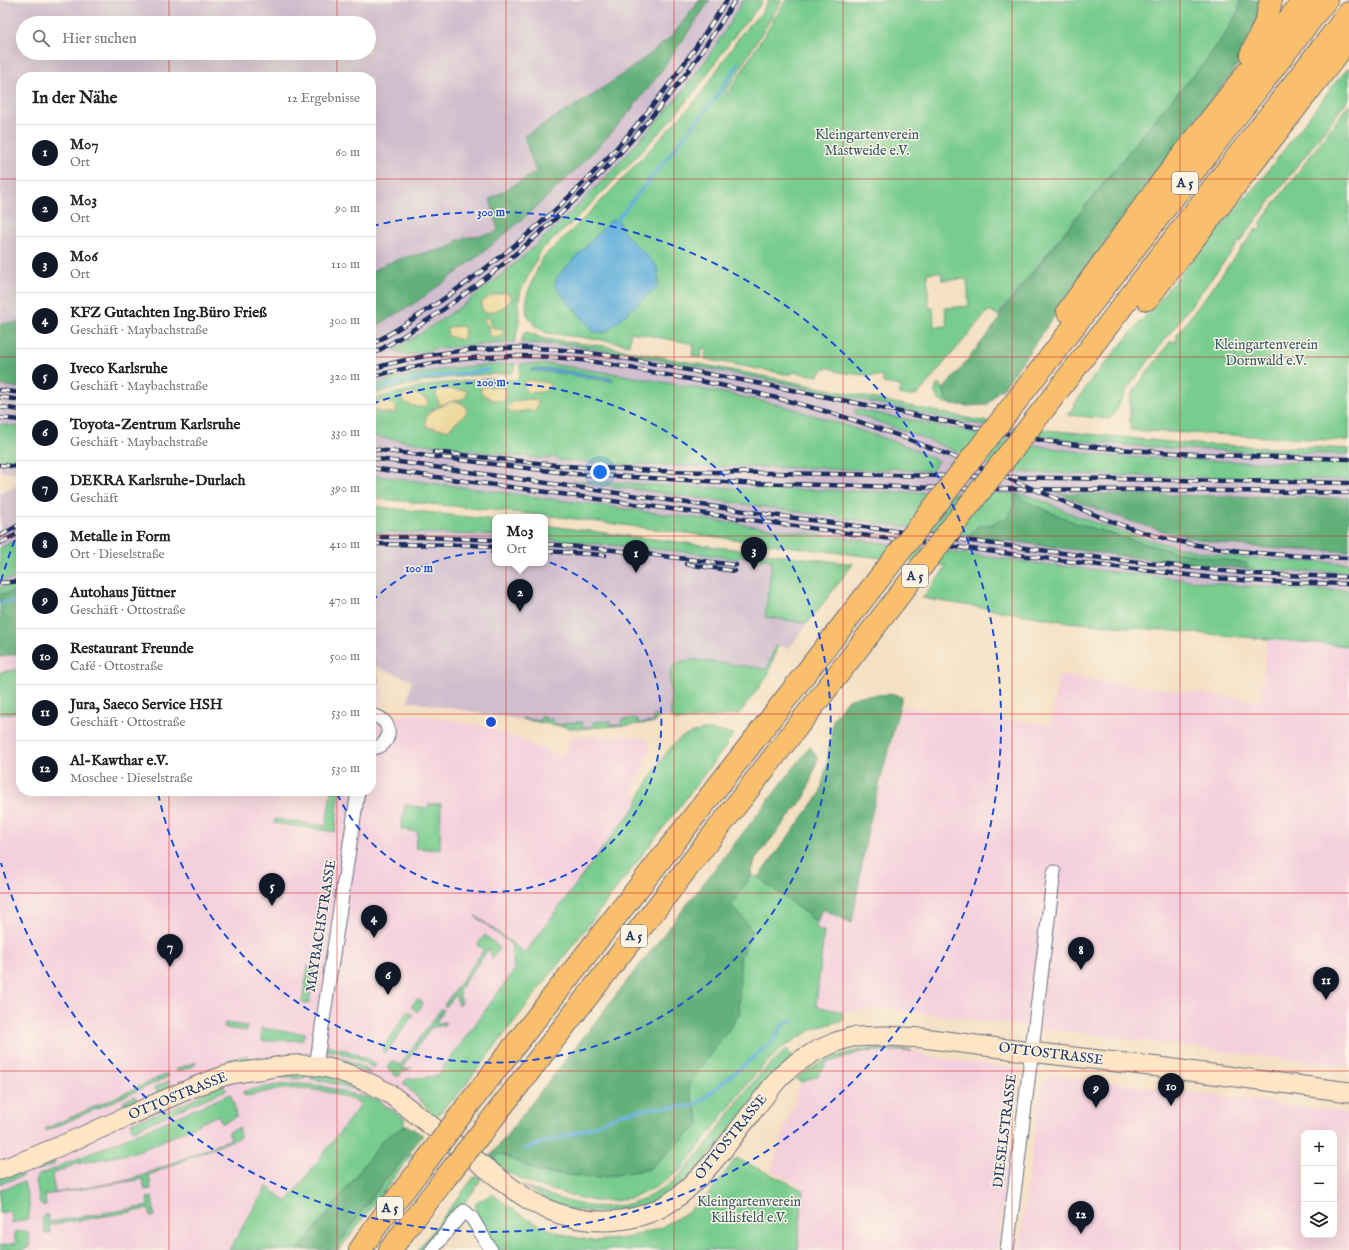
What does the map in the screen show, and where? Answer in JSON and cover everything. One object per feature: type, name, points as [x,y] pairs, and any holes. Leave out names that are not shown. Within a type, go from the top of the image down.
[{"type":"highway","points":[[1234,92],[1266,22],[1271,0]]},
{"type":"highway","points":[[1010,399],[1158,187],[1234,92],[1304,0]]},
{"type":"highway","name":"A 5","points":[[360,1250],[379,1222],[465,1109],[963,470],[1010,399],[1326,0]]},
{"type":"highway","name":"A 5","points":[[390,1250],[1046,406],[1349,13]]},
{"type":"highway","name":"A 5","points":[[1078,364],[1114,338],[1172,268],[1240,178],[1349,39]]},
{"type":"highway","points":[[1302,100],[1349,54]]},
{"type":"main road","name":"OTTOSTRASSE","points":[[0,1170],[224,1076],[290,1065],[316,1066],[346,1072],[370,1082],[390,1094],[512,1189],[533,1202],[570,1217],[582,1220],[606,1221],[644,1215],[664,1206],[686,1191],[704,1172],[781,1076],[796,1063],[816,1051],[852,1037],[923,1038],[1349,1092]]},
{"type":"street","points":[[376,717],[384,721],[389,731],[387,739],[383,744],[376,747]]},
{"type":"street","name":"MAYBACHSTRASSE","points":[[316,1066],[357,796]]},
{"type":"street","name":"DIESELSTRASSE","points":[[1007,1250],[1054,872]]},
{"type":"street","points":[[432,1250],[464,1211],[472,1218],[491,1250]]},
{"type":"shaded area","points":[[0,0],[700,0],[671,38],[596,93],[536,172],[490,199],[498,230],[494,233],[464,238],[456,241],[449,248],[406,257],[376,270],[376,72],[16,72],[16,322],[0,324]]},
{"type":"shaded area","points":[[710,0],[743,0],[704,63],[678,98],[626,156],[557,226],[520,259],[465,303],[394,350],[421,352],[439,348],[504,342],[570,345],[656,359],[783,383],[925,414],[1067,440],[1164,448],[1349,454],[1349,463],[1246,462],[1107,456],[1040,446],[855,409],[855,414],[910,433],[1007,472],[1349,480],[1349,498],[1057,493],[1123,519],[1189,537],[1277,548],[1349,551],[1349,563],[1262,559],[1181,548],[1083,518],[1032,497],[1008,493],[981,494],[693,487],[596,481],[577,482],[1169,562],[1204,566],[1284,571],[1349,572],[1349,590],[1308,590],[1243,586],[1033,563],[376,476],[376,437],[445,447],[449,445],[456,446],[459,449],[557,457],[560,460],[640,465],[822,467],[825,469],[882,470],[887,468],[901,470],[933,470],[914,449],[785,406],[729,394],[583,369],[550,364],[459,367],[405,376],[376,384],[376,326],[432,291],[525,218],[611,133],[646,91],[680,46]]},
{"type":"shaded area","points":[[0,385],[16,387],[16,426],[0,424]]},
{"type":"shaded area","points":[[0,460],[16,461],[16,473],[0,471]]},
{"type":"shaded area","points":[[16,486],[16,540],[0,548],[0,492]]},
{"type":"shaded area","points":[[376,507],[492,520],[492,566],[548,566],[548,525],[853,564],[789,648],[778,646],[768,675],[739,714],[676,721],[671,717],[658,718],[654,723],[577,729],[408,701],[410,680],[376,666]]},
{"type":"shaded area","points":[[16,578],[16,585],[0,587],[0,580]]},
{"type":"shaded area","points":[[1267,639],[1349,646],[1349,1067],[884,1008],[841,1012],[816,1007],[824,931],[816,928],[817,922],[822,908],[852,923],[867,839],[902,706],[1051,725],[1058,676],[1261,701]]},
{"type":"shaded area","points":[[16,654],[16,796],[376,796],[376,684],[379,684],[383,692],[378,710],[392,718],[416,714],[489,727],[563,757],[573,737],[631,736],[647,739],[651,748],[632,794],[639,797],[637,805],[611,837],[525,954],[437,1076],[421,1102],[405,1119],[401,1119],[361,1104],[286,1202],[268,1187],[229,1250],[0,1250],[0,657]]},
{"type":"shaded area","points":[[874,1051],[914,1051],[930,1057],[1021,1069],[997,1250],[798,1250],[804,1187],[771,1171],[803,1077],[829,1060]]},
{"type":"shaded area","points":[[1050,1075],[1349,1113],[1349,1250],[1019,1250],[1040,1089]]},
{"type":"green space","points":[[700,0],[710,0],[675,52],[624,118],[548,197],[503,236],[457,272],[418,301],[376,326],[376,269],[385,264],[406,257],[449,248],[456,241],[464,238],[494,233],[498,230],[490,199],[536,172],[524,136],[596,93],[637,64],[671,37]]},
{"type":"green space","points":[[743,0],[763,0],[737,32],[698,87],[671,120],[575,220],[541,250],[520,294],[518,304],[519,321],[515,342],[439,348],[407,355],[394,350],[464,304],[512,266],[536,245],[602,181],[686,87],[704,63]],"holes":[[[490,318],[490,324],[492,327],[501,329],[501,336],[494,338],[488,324]],[[457,326],[464,327],[465,334],[459,340],[455,338],[447,328]]]},
{"type":"green space","name":"Kleingartenverein Mastweide e.V.","points":[[769,0],[782,0],[726,92],[727,95],[786,0],[1240,0],[1239,10],[1205,62],[1159,114],[998,315],[988,311],[918,394],[911,396],[899,394],[901,386],[883,383],[883,377],[838,372],[831,368],[824,368],[818,376],[794,372],[791,375],[705,359],[706,348],[702,348],[701,358],[692,356],[694,344],[631,332],[629,345],[610,341],[547,333],[535,326],[527,314],[526,306],[528,292],[542,258],[610,192],[699,97],[742,33],[761,13]],"holes":[[[941,272],[942,280],[967,279],[969,306],[945,308],[947,326],[934,327],[933,308],[929,308],[927,273]]]},
{"type":"green space","points":[[1240,0],[1264,0],[1241,59],[1231,75],[1193,124],[1002,390],[999,390],[987,405],[967,406],[951,404],[945,397],[944,389],[1000,319],[998,317],[1159,114],[1205,62],[1239,10]]},
{"type":"green space","points":[[1349,68],[1349,98],[1128,388],[1110,419],[1068,415],[1090,381],[1264,176],[1335,83]]},
{"type":"green space","name":"Kleingartenverein Dornwald e.V.","points":[[1349,104],[1349,441],[1130,430],[1130,396],[1170,342],[1177,341],[1177,335],[1255,230],[1262,228],[1261,222]]},
{"type":"green space","points":[[16,322],[16,387],[0,385],[0,324]]},
{"type":"green space","points":[[524,332],[544,339],[603,346],[784,380],[977,420],[1038,429],[1190,444],[1265,448],[1309,447],[1349,449],[1349,454],[1164,448],[1067,440],[959,421],[783,383],[656,359],[570,345],[521,343]]},
{"type":"green space","points":[[515,364],[512,373],[445,378],[376,394],[376,384],[389,380],[424,372],[478,366]]},
{"type":"green space","points":[[520,364],[550,364],[624,375],[785,406],[890,440],[914,449],[938,461],[932,471],[901,470],[892,468],[882,470],[825,469],[822,467],[640,465],[559,460],[554,457],[548,459],[459,449],[453,446],[445,447],[376,437],[376,410],[382,413],[394,413],[392,403],[379,402],[376,405],[376,399],[436,384],[486,379],[516,380],[520,371]],"holes":[[[527,380],[549,383],[550,385],[537,393],[528,392],[525,387]],[[483,387],[501,387],[506,390],[499,401],[493,400],[482,394]],[[440,389],[462,390],[465,398],[439,403],[436,396]],[[413,393],[428,400],[414,406],[405,403],[403,395]],[[533,399],[531,410],[518,413],[514,401]],[[453,402],[464,404],[463,416],[448,430],[427,427],[427,416],[431,410]]]},
{"type":"green space","points":[[938,384],[944,389],[945,397],[951,404],[942,402],[936,396],[935,390]]},
{"type":"green space","points":[[855,409],[1040,446],[1107,456],[1246,462],[1349,463],[1349,480],[1007,472],[910,433],[855,414]]},
{"type":"green space","points":[[0,424],[16,426],[16,461],[0,460]]},
{"type":"green space","points":[[376,476],[1033,563],[1243,586],[1308,590],[1349,590],[1349,646],[1068,622],[922,598],[947,566],[548,516],[548,514],[532,514],[376,498]]},
{"type":"green space","points":[[573,481],[735,488],[981,494],[1017,493],[1036,498],[1106,527],[1181,548],[1223,555],[1286,561],[1349,563],[1349,572],[1249,569],[1246,563],[1174,552],[1078,524],[1027,502],[1016,494],[1014,505],[1007,518],[989,525],[978,526],[970,536]]},
{"type":"green space","points":[[1055,493],[1349,498],[1349,551],[1268,548],[1208,541],[1171,533],[1137,523]]},
{"type":"green space","points":[[1016,494],[1027,502],[1078,524],[1174,552],[1246,563],[1249,569],[1169,562],[970,536],[978,526],[989,525],[1007,518],[1014,505]]},
{"type":"green space","points":[[376,507],[492,520],[492,535],[376,532]]},
{"type":"green space","points":[[548,526],[853,564],[808,623],[765,617],[772,560],[739,556],[738,559],[686,552],[548,539]]},
{"type":"green space","points":[[16,540],[16,578],[0,580],[0,548]]},
{"type":"green space","points":[[16,585],[16,592],[0,594],[0,587]]},
{"type":"green space","points":[[16,592],[16,654],[0,657],[0,594]]},
{"type":"green space","points":[[778,645],[768,675],[739,714],[676,721],[671,717],[671,674],[672,669],[677,663],[681,661],[696,660],[767,669],[775,646]]},
{"type":"green space","points":[[16,670],[16,713],[0,715],[0,672]]},
{"type":"green space","points":[[376,672],[379,684],[376,684]]},
{"type":"green space","points":[[894,694],[902,697],[868,829],[852,923],[822,909],[817,922],[758,877],[820,794],[827,764],[833,720],[846,701],[860,696]]},
{"type":"green space","points":[[657,715],[658,718],[654,723],[577,729],[522,719],[540,721],[541,717],[545,717],[545,720],[553,719],[554,724],[564,725],[565,723],[582,722],[582,727],[593,726],[593,722],[610,721],[610,725],[621,725],[621,720],[638,719],[638,723],[654,722],[653,716]]},
{"type":"green space","points":[[704,730],[734,734],[453,1101],[451,1099],[436,1118],[403,1083],[407,1079],[437,1076],[514,971],[511,944],[475,916],[525,953],[611,837],[637,805],[639,797],[658,765],[670,749],[681,738]]},
{"type":"green space","points":[[810,747],[818,758],[805,797],[755,859],[751,876],[731,905],[752,931],[740,957],[739,1015],[688,1085],[700,1124],[649,1169],[598,1178],[539,1172],[501,1154],[488,1159]]},
{"type":"green space","points":[[330,796],[339,796],[335,832],[274,823],[275,819],[326,826]]},
{"type":"green space","points":[[429,804],[441,804],[440,850],[415,848],[418,832],[401,829],[405,805],[428,808]]},
{"type":"green space","points":[[751,876],[758,877],[817,922],[816,928],[824,931],[816,1006],[842,1012],[843,1020],[813,1029],[783,1047],[747,1084],[682,1169],[658,1186],[635,1197],[616,1201],[594,1201],[572,1196],[533,1184],[511,1174],[488,1159],[501,1154],[539,1172],[597,1178],[649,1169],[700,1124],[688,1085],[739,1015],[740,957],[752,931],[741,916],[730,906]]},
{"type":"green space","points":[[485,935],[498,946],[499,949],[492,959],[489,948],[459,990],[461,1003],[458,1006],[456,994],[446,1007],[444,1005],[484,950],[477,945]]},
{"type":"green space","points":[[308,966],[314,968],[309,1004],[302,1002]]},
{"type":"green space","points":[[417,999],[423,1003],[417,1012],[411,1007]]},
{"type":"green space","points":[[441,1009],[444,1010],[435,1023],[446,1022],[444,1025],[431,1028],[401,1069],[412,1068],[404,1071],[398,1077],[387,1068],[393,1061],[400,1065]]},
{"type":"green space","points":[[408,1011],[413,1015],[386,1053],[384,1052],[383,1048]]},
{"type":"green space","points":[[225,1023],[247,1026],[246,1031],[226,1028],[224,1027]]},
{"type":"green space","points":[[261,1028],[305,1033],[302,1040],[262,1041]]},
{"type":"green space","points":[[326,1045],[352,1052],[376,1065],[374,1068],[351,1057],[326,1050]]},
{"type":"green space","points":[[787,1049],[792,1056],[702,1164],[665,1198],[622,1214],[564,1209],[521,1185],[584,1205],[612,1206],[636,1202],[658,1192],[676,1178],[693,1160],[750,1086]]},
{"type":"green space","points":[[871,1049],[911,1051],[860,1052],[827,1063],[818,1076],[802,1082],[796,1079],[822,1062],[831,1058],[850,1052]]},
{"type":"green space","points":[[248,1055],[250,1060],[241,1064],[233,1066],[229,1060]]},
{"type":"green space","points":[[328,1055],[348,1060],[371,1072],[368,1073],[334,1061]]},
{"type":"green space","points":[[196,1062],[195,1065],[178,1072],[176,1069]]},
{"type":"green space","points":[[306,1073],[305,1079],[281,1078],[283,1075]]},
{"type":"green space","points":[[311,1073],[325,1074],[367,1092],[325,1081],[311,1079]]},
{"type":"green space","points":[[167,1074],[168,1077],[46,1131],[45,1129],[58,1123]]},
{"type":"green space","points":[[169,1081],[168,1090],[158,1094],[155,1087]]},
{"type":"green space","points":[[221,1084],[227,1090],[133,1130],[131,1127],[132,1122],[186,1103]]},
{"type":"green space","points":[[284,1084],[322,1086],[376,1099],[405,1119],[403,1123],[406,1125],[383,1140],[329,1212],[298,1250],[229,1250],[267,1186],[287,1202],[361,1104],[342,1096],[323,1091],[283,1089],[246,1096],[243,1092]]},
{"type":"green space","points":[[230,1094],[234,1103],[236,1117],[222,1123],[218,1115],[154,1145],[132,1153],[76,1164],[52,1174],[55,1193],[125,1181],[141,1176],[231,1139],[228,1132],[239,1128],[240,1137],[149,1175],[151,1189],[145,1190],[143,1179],[45,1195],[46,1205],[42,1206],[40,1204],[36,1179],[39,1175]]},
{"type":"green space","points":[[135,1096],[139,1103],[126,1109],[123,1102]]},
{"type":"green space","points":[[406,1125],[423,1135],[380,1186],[335,1250],[298,1250],[329,1212],[383,1140]]},
{"type":"green space","points":[[410,1152],[412,1154],[339,1250],[335,1250],[371,1200]]},
{"type":"green space","name":"Kleingartenverein Killisfeld e.V.","points":[[736,1158],[803,1190],[798,1250],[496,1250],[482,1228],[477,1216],[476,1203],[492,1194],[521,1215],[543,1227],[573,1237],[594,1241],[626,1238],[660,1228],[686,1213],[710,1193]]},
{"type":"green space","points":[[53,1159],[55,1164],[36,1171],[42,1164]]},
{"type":"green space","points":[[19,1172],[23,1176],[0,1184],[0,1177]]},
{"type":"green space","points":[[474,1177],[481,1177],[475,1189],[428,1250],[418,1250]]},
{"type":"green space","points":[[24,1182],[29,1205],[28,1219],[12,1223],[11,1211],[0,1213],[0,1190]]},
{"type":"green space","points":[[152,1197],[155,1216],[151,1217],[149,1209],[49,1225],[50,1233],[45,1233],[42,1218],[47,1214],[49,1222],[148,1206],[147,1198]]},
{"type":"green space","points":[[14,1232],[28,1232],[28,1248],[22,1250],[0,1250],[0,1246],[16,1243]]},
{"type":"sand","points":[[505,292],[512,296],[505,306],[497,310],[484,313],[481,305],[482,302],[491,296]]},
{"type":"sand","points":[[489,317],[492,327],[505,330],[501,336],[494,338],[488,334],[489,326],[483,320]]},
{"type":"sand","points":[[457,326],[464,327],[465,334],[461,340],[448,336],[447,328]]},
{"type":"sand","points":[[527,380],[549,383],[550,385],[546,390],[528,393],[523,384]]},
{"type":"sand","points":[[486,386],[504,388],[506,390],[505,399],[503,401],[493,400],[482,394],[480,389]]},
{"type":"sand","points":[[440,389],[467,391],[465,398],[440,405],[436,396],[437,391]]},
{"type":"sand","points":[[414,393],[426,399],[428,402],[425,407],[406,403],[401,398],[403,395]]},
{"type":"sand","points":[[530,399],[538,401],[534,412],[528,410],[513,413],[507,407],[514,401]]},
{"type":"sand","points":[[376,402],[386,402],[396,406],[396,412],[394,413],[377,411]]},
{"type":"sand","points":[[450,402],[464,404],[467,408],[466,413],[448,430],[427,427],[426,417],[436,408]]},
{"type":"water","points":[[613,220],[619,222],[624,233],[657,267],[659,275],[657,287],[606,332],[594,332],[555,286],[557,277],[610,221]]},
{"type":"water","points":[[532,369],[554,369],[612,378],[613,380],[611,381],[550,372],[531,371]]},
{"type":"waterway","points":[[616,221],[715,99],[738,64]]},
{"type":"waterway","points":[[376,390],[414,380],[488,370]]},
{"type":"waterway","points":[[0,603],[16,601]]},
{"type":"waterway","points":[[525,1149],[593,1127],[623,1113],[653,1108],[689,1106],[697,1104],[772,1042],[786,1023],[793,1021]]},
{"type":"railway","points":[[376,342],[445,298],[481,272],[549,216],[581,186],[652,107],[707,31],[727,0]]},
{"type":"railway","points":[[376,352],[416,328],[500,267],[540,233],[577,197],[614,160],[681,80],[735,0]]},
{"type":"railway","points":[[376,368],[415,358],[483,349],[529,348],[574,351],[617,357],[725,377],[1046,441],[1084,446],[1159,452],[1349,459]]},
{"type":"railway","points":[[376,376],[438,362],[506,356],[567,358],[627,367],[758,393],[842,416],[937,450],[1112,522],[1172,540],[1238,551],[1282,555],[1349,558]]},
{"type":"railway","points":[[0,390],[16,392]]},
{"type":"railway","points":[[0,397],[16,399]]},
{"type":"railway","points":[[0,407],[16,409]]},
{"type":"railway","points":[[0,418],[16,420]]},
{"type":"railway","points":[[376,450],[575,474],[743,483],[981,489],[1349,493]]},
{"type":"railway","points":[[434,452],[565,466],[656,471],[1349,483]]},
{"type":"railway","points":[[376,459],[772,515],[1101,558],[1252,574],[1349,577]]},
{"type":"railway","points":[[0,465],[16,467]]},
{"type":"railway","points":[[376,469],[861,535],[1099,565],[1214,578],[1270,582],[1349,584]]},
{"type":"railway","points":[[0,536],[16,527]]},
{"type":"railway","points":[[0,543],[16,535]]},
{"type":"railway","points":[[376,537],[492,540]]},
{"type":"railway","points":[[376,544],[471,545],[492,547]]},
{"type":"railway","points":[[548,544],[613,550],[736,565]]},
{"type":"railway","points":[[548,551],[605,555]]},
{"type":"railway","points":[[686,564],[735,571]]},
{"type":"railway","points":[[0,583],[16,581]]},
{"type":"place","name":"M06","points":[[754,570]]},
{"type":"place","name":"M07","points":[[636,573]]},
{"type":"place","name":"M03","points":[[520,612]]},
{"type":"place","name":"Iveco Karlsruhe","points":[[272,906]]},
{"type":"place","name":"KFZ Gutachten Ing.Büro Frieß","points":[[374,938]]},
{"type":"place","name":"DEKRA Karlsruhe-Durlach","points":[[170,967]]},
{"type":"place","name":"Metalle in Form","points":[[1081,970]]},
{"type":"place","name":"Toyota-Zentrum Karlsruhe","points":[[388,995]]},
{"type":"place","name":"Jura, Saeco Service HSH","points":[[1326,1000]]},
{"type":"place","name":"Restaurant Freunde","points":[[1171,1106]]},
{"type":"place","name":"Autohaus Jüttner","points":[[1096,1108]]},
{"type":"place","name":"Al-Kawthar e.V.","points":[[1081,1234]]}]
